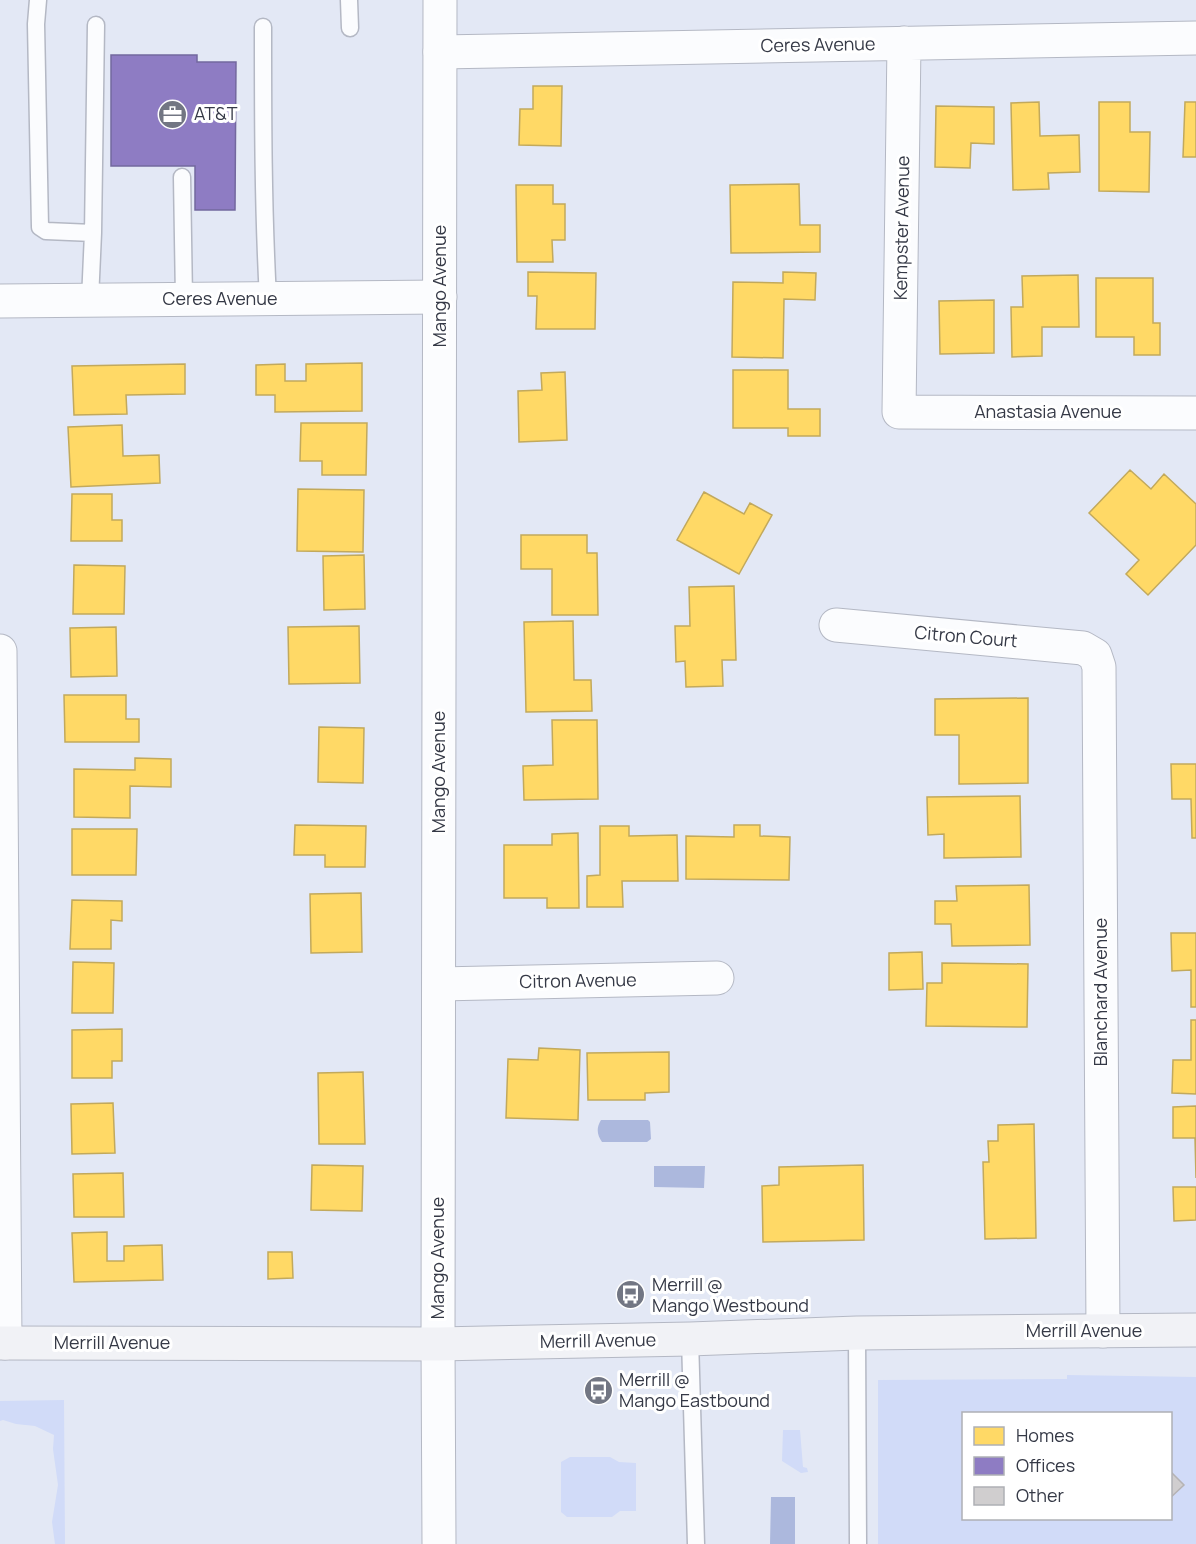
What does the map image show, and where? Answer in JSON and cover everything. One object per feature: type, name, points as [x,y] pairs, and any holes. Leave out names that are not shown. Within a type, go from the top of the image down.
[{"type":"main road","name":"Merrill Avenue","points":[[3,1343],[438,1344],[857,1333],[1196,1330]]},
{"type":"street","name":"Mango Avenue","points":[[439,1544],[440,0]]},
{"type":"street","name":"Ceres Avenue","points":[[440,52],[1196,39]]},
{"type":"street","name":"Kempster Avenue","points":[[899,412],[904,43]]},
{"type":"street","name":"Ceres Avenue","points":[[0,301],[440,297]]},
{"type":"street","name":"Anastasia Avenue","points":[[899,412],[1196,413]]},
{"type":"street","name":"Citron Court","points":[[836,625],[1083,648],[1095,655]]},
{"type":"street","points":[[0,651],[3,1343]]},
{"type":"street","name":"Blanchard Avenue","points":[[1095,655],[1099,667],[1103,1331]]},
{"type":"street","name":"Citron Avenue","points":[[439,984],[717,978]]},
{"type":"lane","points":[[38,0],[36,24],[40,227],[46,231],[93,233]]},
{"type":"lane","points":[[349,0],[350,28]]},
{"type":"lane","points":[[90,300],[96,25]]},
{"type":"lane","points":[[263,27],[263,148],[268,298]]},
{"type":"lane","points":[[182,177],[184,299]]},
{"type":"lane","points":[[857,1333],[858,1544]]},
{"type":"lane","points":[[690,1339],[696,1544]]},
{"type":"shaded area","points":[[601,1120],[648,1120],[651,1139],[647,1142],[602,1142],[598,1131]]},
{"type":"shaded area","points":[[654,1166],[705,1166],[704,1188],[654,1187]]},
{"type":"shaded area","points":[[1067,1375],[1196,1377],[1196,1544],[878,1544],[878,1380],[1067,1379]]},
{"type":"shaded area","points":[[64,1400],[65,1544],[55,1544],[52,1522],[58,1485],[53,1449],[54,1435],[35,1426],[0,1421],[0,1401]]},
{"type":"shaded area","points":[[783,1430],[800,1430],[803,1467],[807,1468],[808,1472],[801,1473],[782,1461]]},
{"type":"shaded area","points":[[570,1457],[610,1457],[619,1462],[636,1463],[636,1511],[620,1511],[612,1517],[567,1517],[561,1512],[561,1462]]},
{"type":"shaded area","points":[[771,1497],[795,1497],[795,1544],[770,1544]]},
{"type":"building: Homes","points":[[533,86],[562,86],[561,146],[519,145],[520,109],[533,109]]},
{"type":"building: Homes","points":[[1039,102],[1040,136],[1079,135],[1080,172],[1048,173],[1049,189],[1013,190],[1011,103]]},
{"type":"building: Homes","points":[[1099,102],[1130,102],[1130,132],[1150,132],[1149,192],[1099,191]]},
{"type":"building: Homes","points":[[1185,102],[1196,102],[1196,157],[1183,157]]},
{"type":"building: Homes","points":[[936,106],[994,107],[994,144],[971,143],[970,168],[935,167]]},
{"type":"building: Homes","points":[[799,184],[800,225],[820,225],[820,252],[731,253],[730,185]]},
{"type":"building: Homes","points":[[516,185],[553,185],[553,204],[565,204],[565,240],[552,240],[553,262],[517,262]]},
{"type":"building: Homes","points":[[528,272],[596,273],[595,329],[536,329],[537,296],[528,296]]},
{"type":"building: Homes","points":[[783,272],[816,273],[815,300],[784,299],[783,358],[732,357],[733,282],[783,283]]},
{"type":"building: Homes","points":[[1078,275],[1079,327],[1042,327],[1042,356],[1012,357],[1011,307],[1023,307],[1022,276]]},
{"type":"building: Homes","points":[[1096,278],[1153,278],[1153,323],[1160,323],[1160,355],[1134,355],[1134,337],[1096,337]]},
{"type":"building: Homes","points":[[994,300],[994,353],[940,354],[939,301]]},
{"type":"building: Homes","points":[[362,363],[362,411],[275,412],[275,395],[256,395],[256,365],[285,364],[285,381],[306,381],[306,364]]},
{"type":"building: Homes","points":[[185,364],[185,394],[126,395],[127,414],[74,415],[72,366]]},
{"type":"building: Homes","points":[[733,370],[788,370],[788,409],[820,409],[820,436],[788,436],[788,428],[733,428]]},
{"type":"building: Homes","points":[[565,372],[567,440],[519,442],[518,391],[542,390],[541,373]]},
{"type":"building: Homes","points":[[301,423],[367,423],[366,475],[322,475],[322,461],[300,461]]},
{"type":"building: Homes","points":[[122,425],[123,456],[159,455],[160,483],[71,487],[68,427]]},
{"type":"building: Homes","points":[[1130,470],[1151,489],[1164,474],[1196,504],[1196,545],[1148,595],[1126,574],[1139,560],[1089,513]]},
{"type":"building: Homes","points":[[298,489],[364,490],[363,552],[297,551]]},
{"type":"building: Homes","points":[[704,492],[744,514],[750,503],[772,515],[739,574],[677,540]]},
{"type":"building: Homes","points":[[72,494],[112,494],[112,520],[122,520],[122,541],[71,541]]},
{"type":"building: Homes","points":[[521,535],[587,535],[587,553],[597,553],[598,615],[552,615],[552,569],[521,569]]},
{"type":"building: Homes","points":[[364,555],[365,609],[324,610],[323,556]]},
{"type":"building: Homes","points":[[74,565],[125,566],[124,614],[73,614]]},
{"type":"building: Homes","points":[[734,586],[736,660],[722,660],[723,686],[686,687],[685,661],[676,662],[675,626],[690,626],[689,587]]},
{"type":"building: Homes","points":[[573,621],[574,680],[591,680],[592,711],[526,712],[524,622]]},
{"type":"building: Homes","points":[[359,626],[360,683],[289,684],[288,627]]},
{"type":"building: Homes","points":[[116,627],[117,676],[71,677],[70,628]]},
{"type":"building: Homes","points":[[64,695],[126,695],[126,719],[139,719],[139,742],[65,742]]},
{"type":"building: Homes","points":[[1028,698],[1028,783],[959,784],[959,735],[935,735],[935,699]]},
{"type":"building: Homes","points":[[552,720],[597,720],[598,799],[524,800],[523,766],[553,765]]},
{"type":"building: Homes","points":[[319,727],[364,728],[363,783],[318,782]]},
{"type":"building: Homes","points":[[135,758],[171,759],[171,787],[130,786],[130,818],[74,817],[74,769],[135,770]]},
{"type":"building: Homes","points":[[1171,764],[1196,764],[1196,838],[1192,838],[1191,799],[1172,799]]},
{"type":"building: Homes","points":[[1020,796],[1021,857],[944,858],[944,834],[928,835],[927,797]]},
{"type":"building: Homes","points":[[295,825],[366,826],[365,867],[325,867],[325,855],[294,855]]},
{"type":"building: Homes","points":[[734,825],[760,825],[760,836],[790,837],[789,880],[686,879],[686,836],[734,837]]},
{"type":"building: Homes","points":[[600,826],[629,826],[629,836],[677,835],[678,881],[622,881],[623,907],[587,907],[587,876],[600,875]]},
{"type":"building: Homes","points":[[72,829],[137,829],[136,875],[72,875]]},
{"type":"building: Homes","points":[[578,833],[579,908],[547,908],[547,898],[504,898],[504,845],[552,845],[552,834]]},
{"type":"building: Homes","points":[[1029,885],[1030,945],[952,946],[951,924],[935,924],[935,901],[957,901],[956,886]]},
{"type":"building: Homes","points":[[361,893],[362,952],[311,953],[310,894]]},
{"type":"building: Homes","points":[[72,900],[122,901],[122,921],[111,920],[111,949],[70,949]]},
{"type":"building: Homes","points":[[1171,933],[1196,933],[1196,1007],[1191,1007],[1191,970],[1172,971]]},
{"type":"building: Homes","points":[[922,952],[923,989],[889,990],[889,953]]},
{"type":"building: Homes","points":[[73,962],[114,963],[113,1013],[72,1013]]},
{"type":"building: Homes","points":[[942,963],[1028,964],[1027,1027],[926,1026],[927,983],[942,983]]},
{"type":"building: Homes","points":[[1191,1020],[1196,1020],[1196,1094],[1172,1093],[1173,1060],[1191,1060]]},
{"type":"building: Homes","points":[[122,1029],[122,1061],[112,1061],[112,1078],[72,1078],[72,1030]]},
{"type":"building: Homes","points":[[539,1048],[580,1050],[578,1120],[506,1118],[508,1059],[538,1060]]},
{"type":"building: Homes","points":[[669,1052],[669,1092],[645,1093],[645,1100],[588,1100],[587,1053]]},
{"type":"building: Homes","points":[[363,1072],[365,1144],[319,1144],[318,1073]]},
{"type":"building: Homes","points":[[113,1103],[115,1153],[72,1154],[71,1104]]},
{"type":"building: Homes","points":[[1196,1106],[1196,1178],[1195,1138],[1173,1138],[1173,1107]]},
{"type":"building: Homes","points":[[1034,1124],[1036,1238],[985,1239],[983,1162],[989,1162],[988,1141],[998,1141],[998,1125]]},
{"type":"building: Homes","points":[[312,1165],[363,1166],[362,1211],[311,1210]]},
{"type":"building: Homes","points":[[863,1165],[864,1240],[763,1242],[762,1186],[779,1185],[779,1167]]},
{"type":"building: Homes","points":[[123,1173],[124,1217],[74,1217],[73,1174]]},
{"type":"building: Homes","points":[[1173,1187],[1196,1187],[1196,1220],[1174,1221]]},
{"type":"building: Homes","points":[[107,1232],[107,1261],[124,1261],[124,1246],[162,1245],[163,1280],[74,1282],[72,1233]]},
{"type":"building: Homes","points":[[268,1252],[292,1252],[293,1278],[268,1279]]},
{"type":"building: Offices","name":"AT&T","points":[[111,55],[197,55],[197,62],[236,62],[235,210],[195,210],[195,166],[111,166]]},
{"type":"building: Other","points":[[1172,1473],[1184,1485],[1172,1496]]},
{"type":"place","name":"AT&T","points":[[173,114]]},
{"type":"place","name":"Merrill @ Mango Westbound","points":[[631,1295]]},
{"type":"place","name":"Merrill @ Mango Eastbound","points":[[598,1390]]}]
